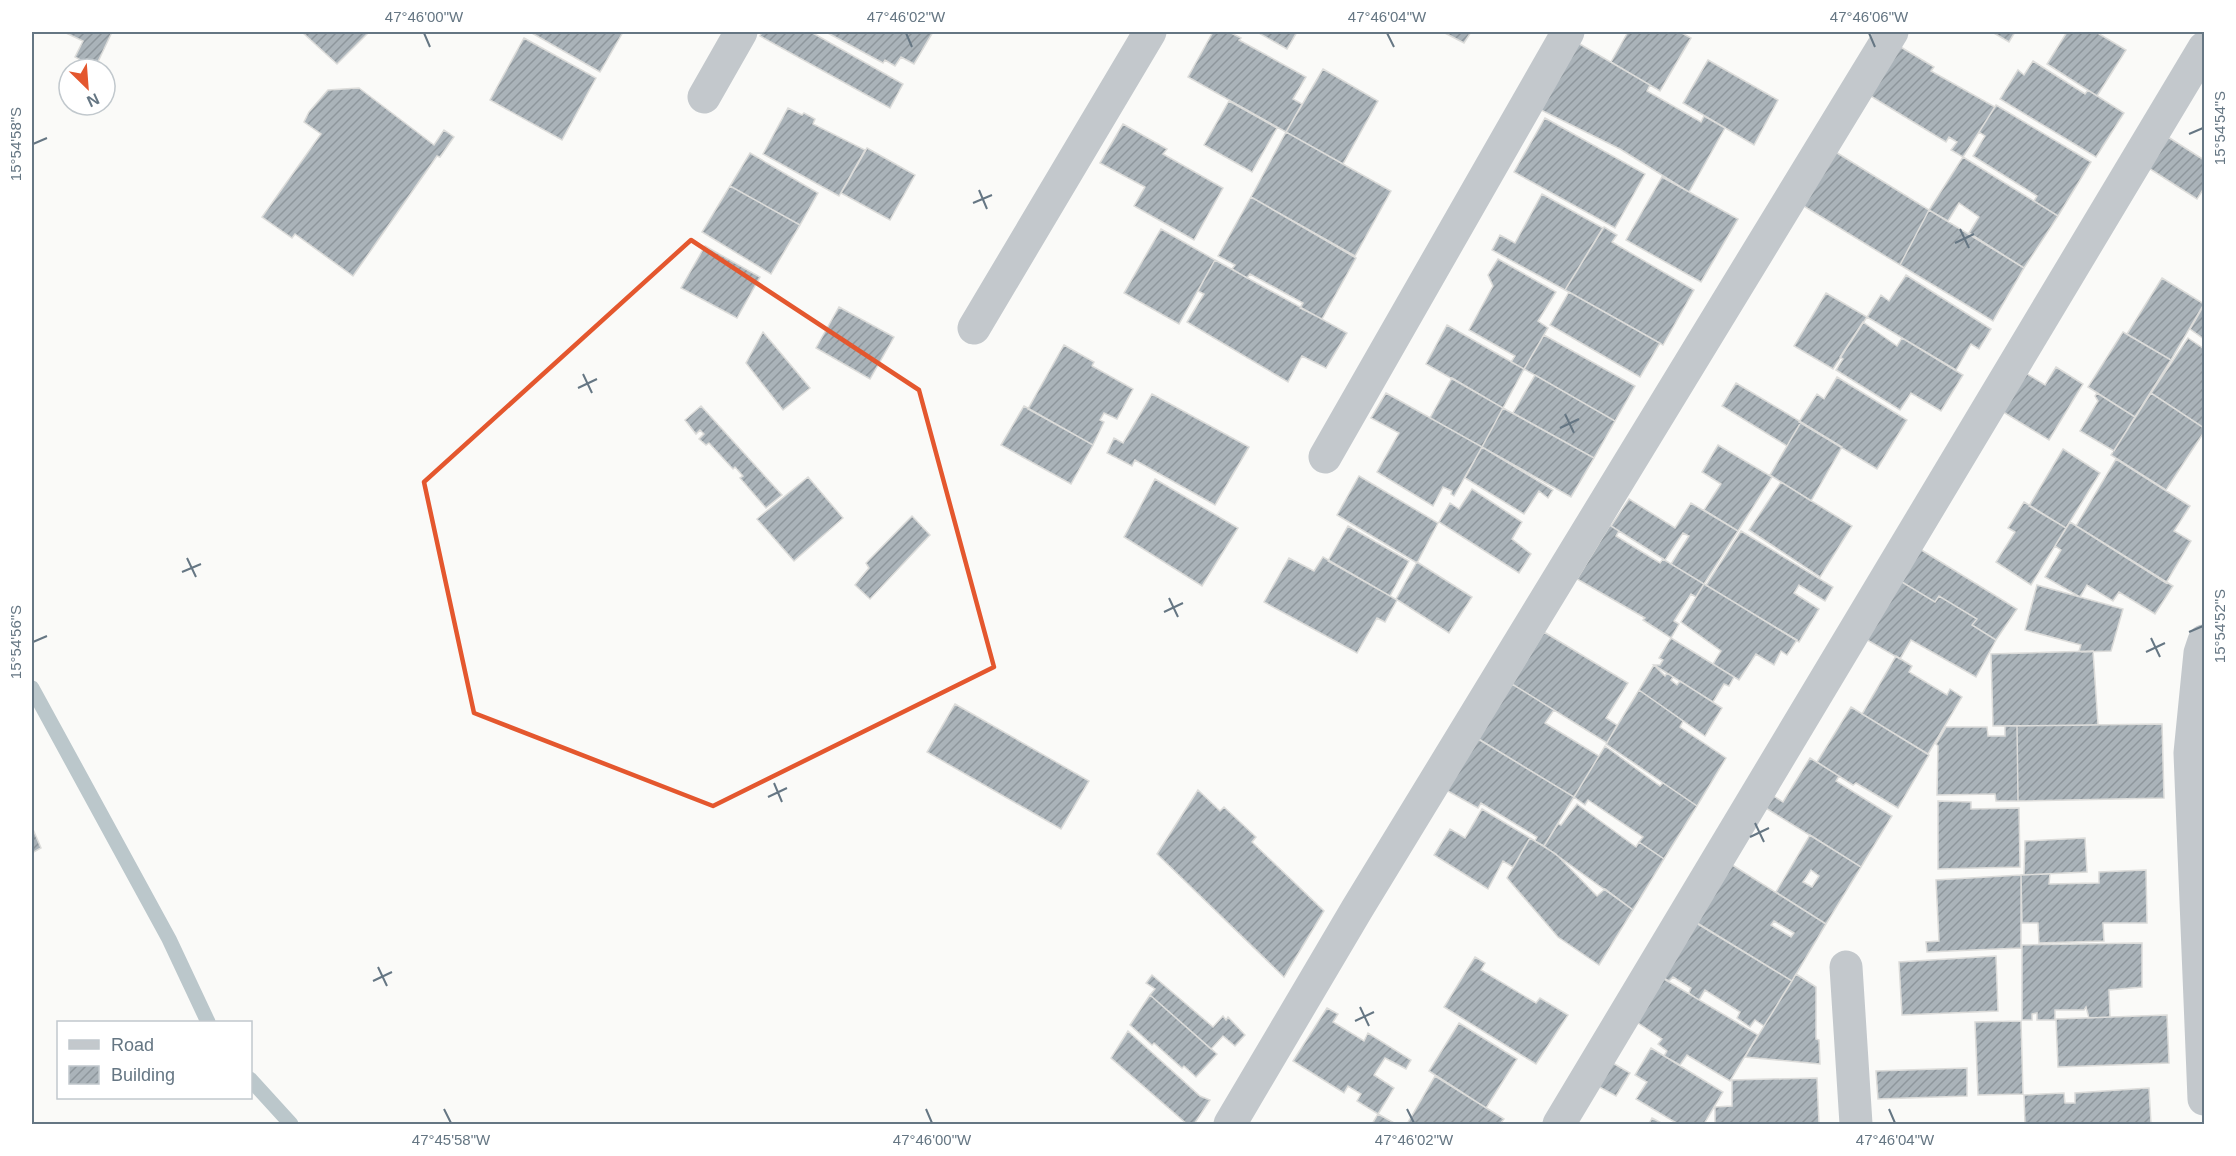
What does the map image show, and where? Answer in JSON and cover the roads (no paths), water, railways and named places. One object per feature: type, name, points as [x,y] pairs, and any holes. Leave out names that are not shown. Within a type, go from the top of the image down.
[{"type":"street","points":[[704,96],[741,32]]},
{"type":"street","points":[[974,328],[1150,32]]},
{"type":"street","points":[[1325,458],[1568,32]]},
{"type":"street","points":[[1230,1125],[1357,909],[1892,32]]},
{"type":"street","points":[[1559,1125],[2205,48]]},
{"type":"street","points":[[2205,641],[2200,652],[2190,753],[2205,1100]]},
{"type":"street","points":[[1846,967],[1856,1125]]},
{"type":"waterway","points":[[32,688],[169,939],[208,1021]]},
{"type":"waterway","points":[[252,1081],[291,1124]]}]
